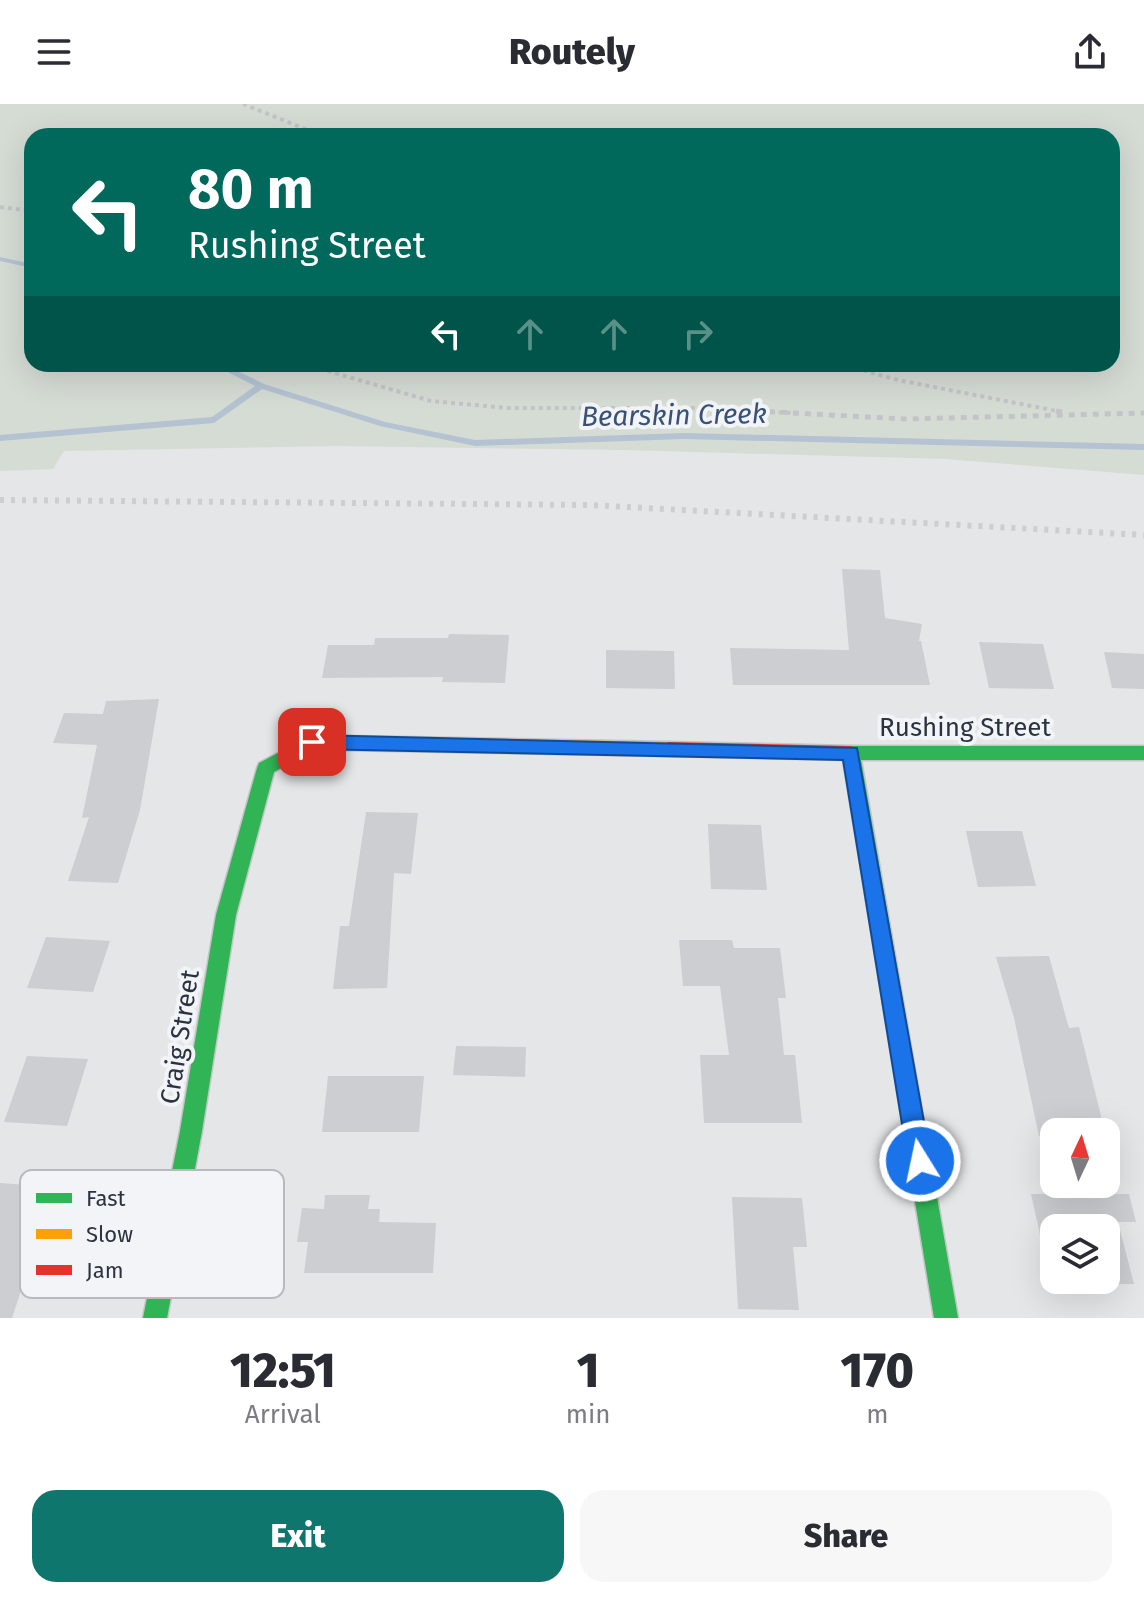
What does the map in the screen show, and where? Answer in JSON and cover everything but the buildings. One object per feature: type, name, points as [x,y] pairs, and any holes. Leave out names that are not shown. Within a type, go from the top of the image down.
[{"type":"street","name":"Rushing Street","points":[[266,768],[312,742],[851,753],[1144,753]]},
{"type":"street","points":[[851,753],[946,1318]]},
{"type":"street","name":"Craig Street","points":[[183,1170],[226,915],[266,768]]},
{"type":"street","name":"Craig Street","points":[[155,1318],[159,1298]]},
{"type":"path","points":[[243,104],[303,128]]},
{"type":"path","points":[[0,207],[24,210]]},
{"type":"path","points":[[331,372],[431,401],[508,408],[704,408],[905,419],[1144,413]]},
{"type":"path","points":[[869,372],[1069,413]]},
{"type":"shaded area","points":[[0,104],[1144,104],[1144,475],[945,459],[335,446],[64,451],[53,469],[0,471]]},
{"type":"waterway","name":"Bearskin Creek","points":[[0,259],[24,264]]},
{"type":"waterway","name":"Bearskin Creek","points":[[232,372],[261,386]]},
{"type":"waterway","points":[[0,438],[214,420],[261,386]]},
{"type":"waterway","name":"Bearskin Creek","points":[[261,386],[383,424],[475,443],[684,436],[1144,447]]},
{"type":"railway","points":[[0,500],[590,505],[1144,535]]},
{"type":"traffic: fast","points":[[183,1170],[226,915],[266,768],[312,742],[344,743]]},
{"type":"traffic: fast","points":[[851,753],[946,1318]]},
{"type":"traffic: fast","points":[[851,753],[1144,753]]},
{"type":"traffic: fast","points":[[155,1318],[159,1298]]},
{"type":"traffic: slow","points":[[344,743],[668,749]]},
{"type":"traffic: jam","points":[[668,749],[851,753]]},
{"type":"route","points":[[312,742],[851,753],[920,1161]]}]
